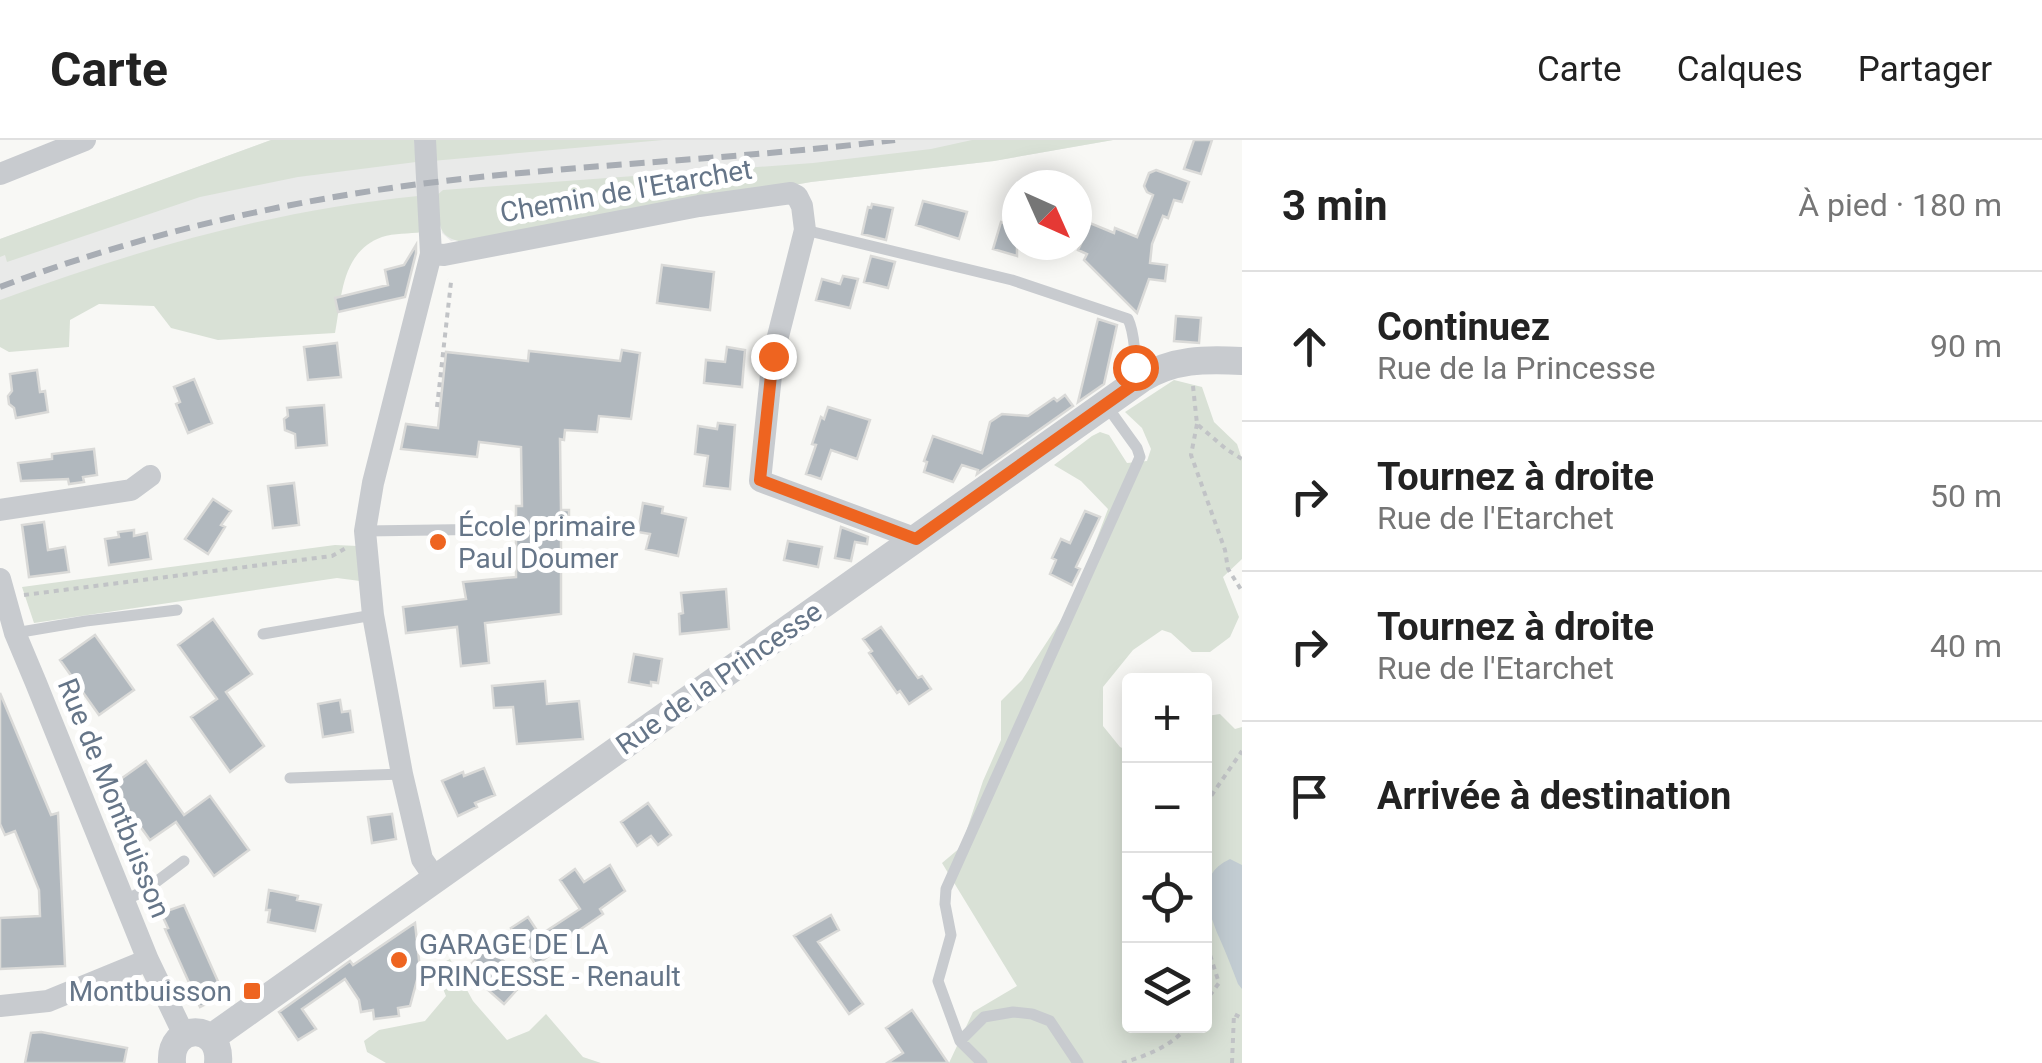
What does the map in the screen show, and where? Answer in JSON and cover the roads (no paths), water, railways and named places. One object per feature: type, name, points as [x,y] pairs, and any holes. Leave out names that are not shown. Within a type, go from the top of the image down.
[{"type":"street","points":[[0,174],[86,140]]},
{"type":"street","points":[[425,140],[430,259],[373,484],[365,531],[373,615],[402,774],[422,859],[435,878]]},
{"type":"street","name":"Chemin de l'Etarchet","points":[[430,259],[698,206],[791,193],[802,206],[805,230]]},
{"type":"street","points":[[805,230],[773,356],[760,480],[916,539]]},
{"type":"street","name":"Rue de la Princesse","points":[[204,1045],[1140,379],[1156,369],[1190,360],[1242,361]]},
{"type":"street","points":[[0,510],[131,490],[150,476]]},
{"type":"street","name":"Rue de Montbuisson","points":[[2,588],[12,645],[148,960],[171,1012],[204,1045]]},
{"type":"street","points":[[0,1006],[48,1001],[148,960]]},
{"type":"street","points":[[172,1063],[174,1044],[204,1045]]},
{"type":"lane","points":[[805,230],[1012,280],[1128,318],[1140,379]]},
{"type":"lane","points":[[982,1063],[960,1040],[938,981],[951,936],[944,904],[946,889],[1140,457],[1105,404]]},
{"type":"lane","points":[[365,531],[505,530]]},
{"type":"lane","points":[[12,645],[86,621],[177,610]]},
{"type":"lane","points":[[263,634],[373,615]]},
{"type":"lane","points":[[290,778],[402,774]]},
{"type":"lane","points":[[123,901],[144,891],[184,861]]},
{"type":"lane","points":[[960,1040],[984,1017],[1013,1012],[1032,1014],[1050,1021],[1078,1063]]},
{"type":"railway","points":[[0,287],[203,224],[360,193],[472,178],[895,140]]},
{"type":"place","name":"École primaire Paul Doumer","points":[[438,542]]},
{"type":"place","name":"GARAGE DE LA PRINCESSE - Renault","points":[[399,960]]},
{"type":"place","name":"Montbuisson","points":[[252,991]]}]
